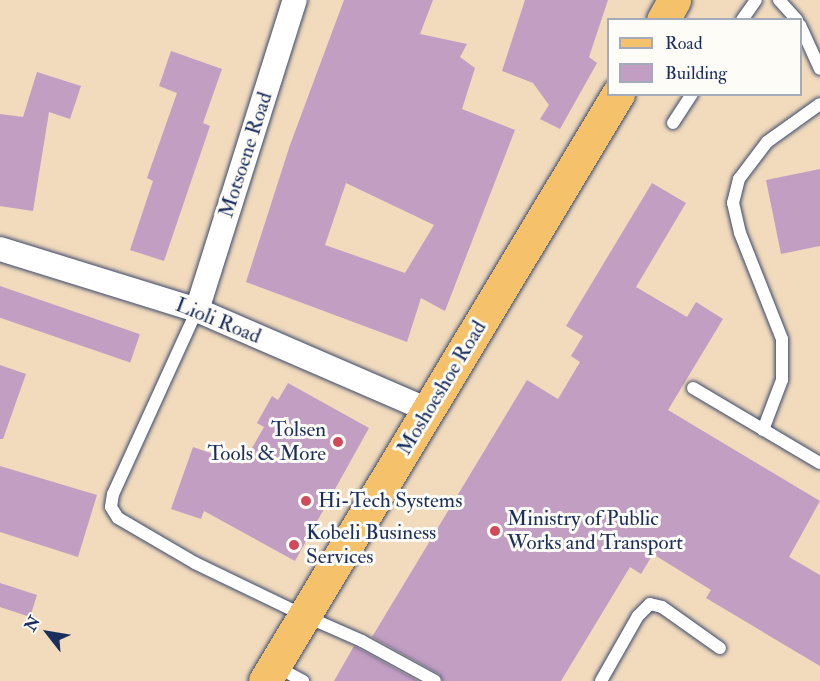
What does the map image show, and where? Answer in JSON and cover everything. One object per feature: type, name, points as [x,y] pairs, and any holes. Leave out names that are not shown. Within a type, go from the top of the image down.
[{"type":"main road","points":[[664,18],[674,0]]},
{"type":"main road","name":"Moshoeshoe Road","points":[[270,673],[303,615],[430,411],[617,96]]},
{"type":"street","name":"Motsoene Road","points":[[197,310],[295,0]]},
{"type":"street","name":"Lioli Road","points":[[0,249],[197,310],[430,411]]},
{"type":"lane","points":[[743,18],[756,0]]},
{"type":"lane","points":[[779,0],[795,18]]},
{"type":"lane","points":[[802,27],[820,69]]},
{"type":"lane","points":[[673,123],[691,96]]},
{"type":"lane","points":[[764,430],[782,380],[782,339],[740,234],[733,203],[740,179],[767,142],[820,104]]},
{"type":"lane","points":[[197,310],[112,494],[111,507],[118,518],[195,563],[362,641],[435,681]]},
{"type":"lane","points":[[693,388],[820,463]]},
{"type":"lane","points":[[602,681],[638,616],[650,604],[662,607],[720,648]]},
{"type":"lane","points":[[270,673],[303,681]]},
{"type":"building","points":[[344,0],[433,0],[420,34],[467,44],[460,57],[475,68],[462,109],[515,130],[445,311],[421,298],[407,342],[246,282],[290,145]],"holes":[[[346,183],[434,225],[405,273],[325,245]]]},
{"type":"building","points":[[525,0],[608,0],[589,57],[597,63],[560,129],[540,119],[549,105],[533,83],[502,71]]},
{"type":"building","points":[[171,51],[222,69],[203,123],[210,126],[164,261],[130,250],[153,181],[147,178],[177,93],[159,86]]},
{"type":"building","points":[[37,72],[81,86],[70,119],[49,112],[33,211],[0,206],[0,114],[23,117]]},
{"type":"building","points":[[820,169],[820,246],[781,254],[766,180]]},
{"type":"building","points":[[652,183],[686,203],[636,287],[687,317],[696,302],[723,319],[668,410],[820,501],[789,557],[820,575],[820,666],[706,598],[711,590],[653,554],[641,574],[630,567],[561,681],[443,681],[439,674],[372,637],[527,380],[558,399],[580,362],[571,356],[583,336],[566,326]]},
{"type":"building","points":[[0,286],[140,334],[130,363],[0,318]]},
{"type":"building","points":[[0,365],[26,374],[3,439],[0,439]]},
{"type":"building","points":[[288,383],[369,428],[295,561],[204,511],[201,519],[171,509],[193,447],[243,464],[264,427],[257,423],[272,396],[278,400]]},
{"type":"building","points":[[0,466],[97,495],[78,557],[0,532]]},
{"type":"building","points":[[0,583],[37,595],[30,617],[0,607]]},
{"type":"building","points":[[354,646],[358,648],[418,681],[334,681]]},
{"type":"place","name":"Tolsen Tools & More","points":[[338,442]]},
{"type":"place","name":"Hi-Tech Systems","points":[[306,501]]},
{"type":"place","name":"Ministry of Public Works and Transport","points":[[495,531]]},
{"type":"place","name":"Kobeli Business Services","points":[[294,545]]}]
